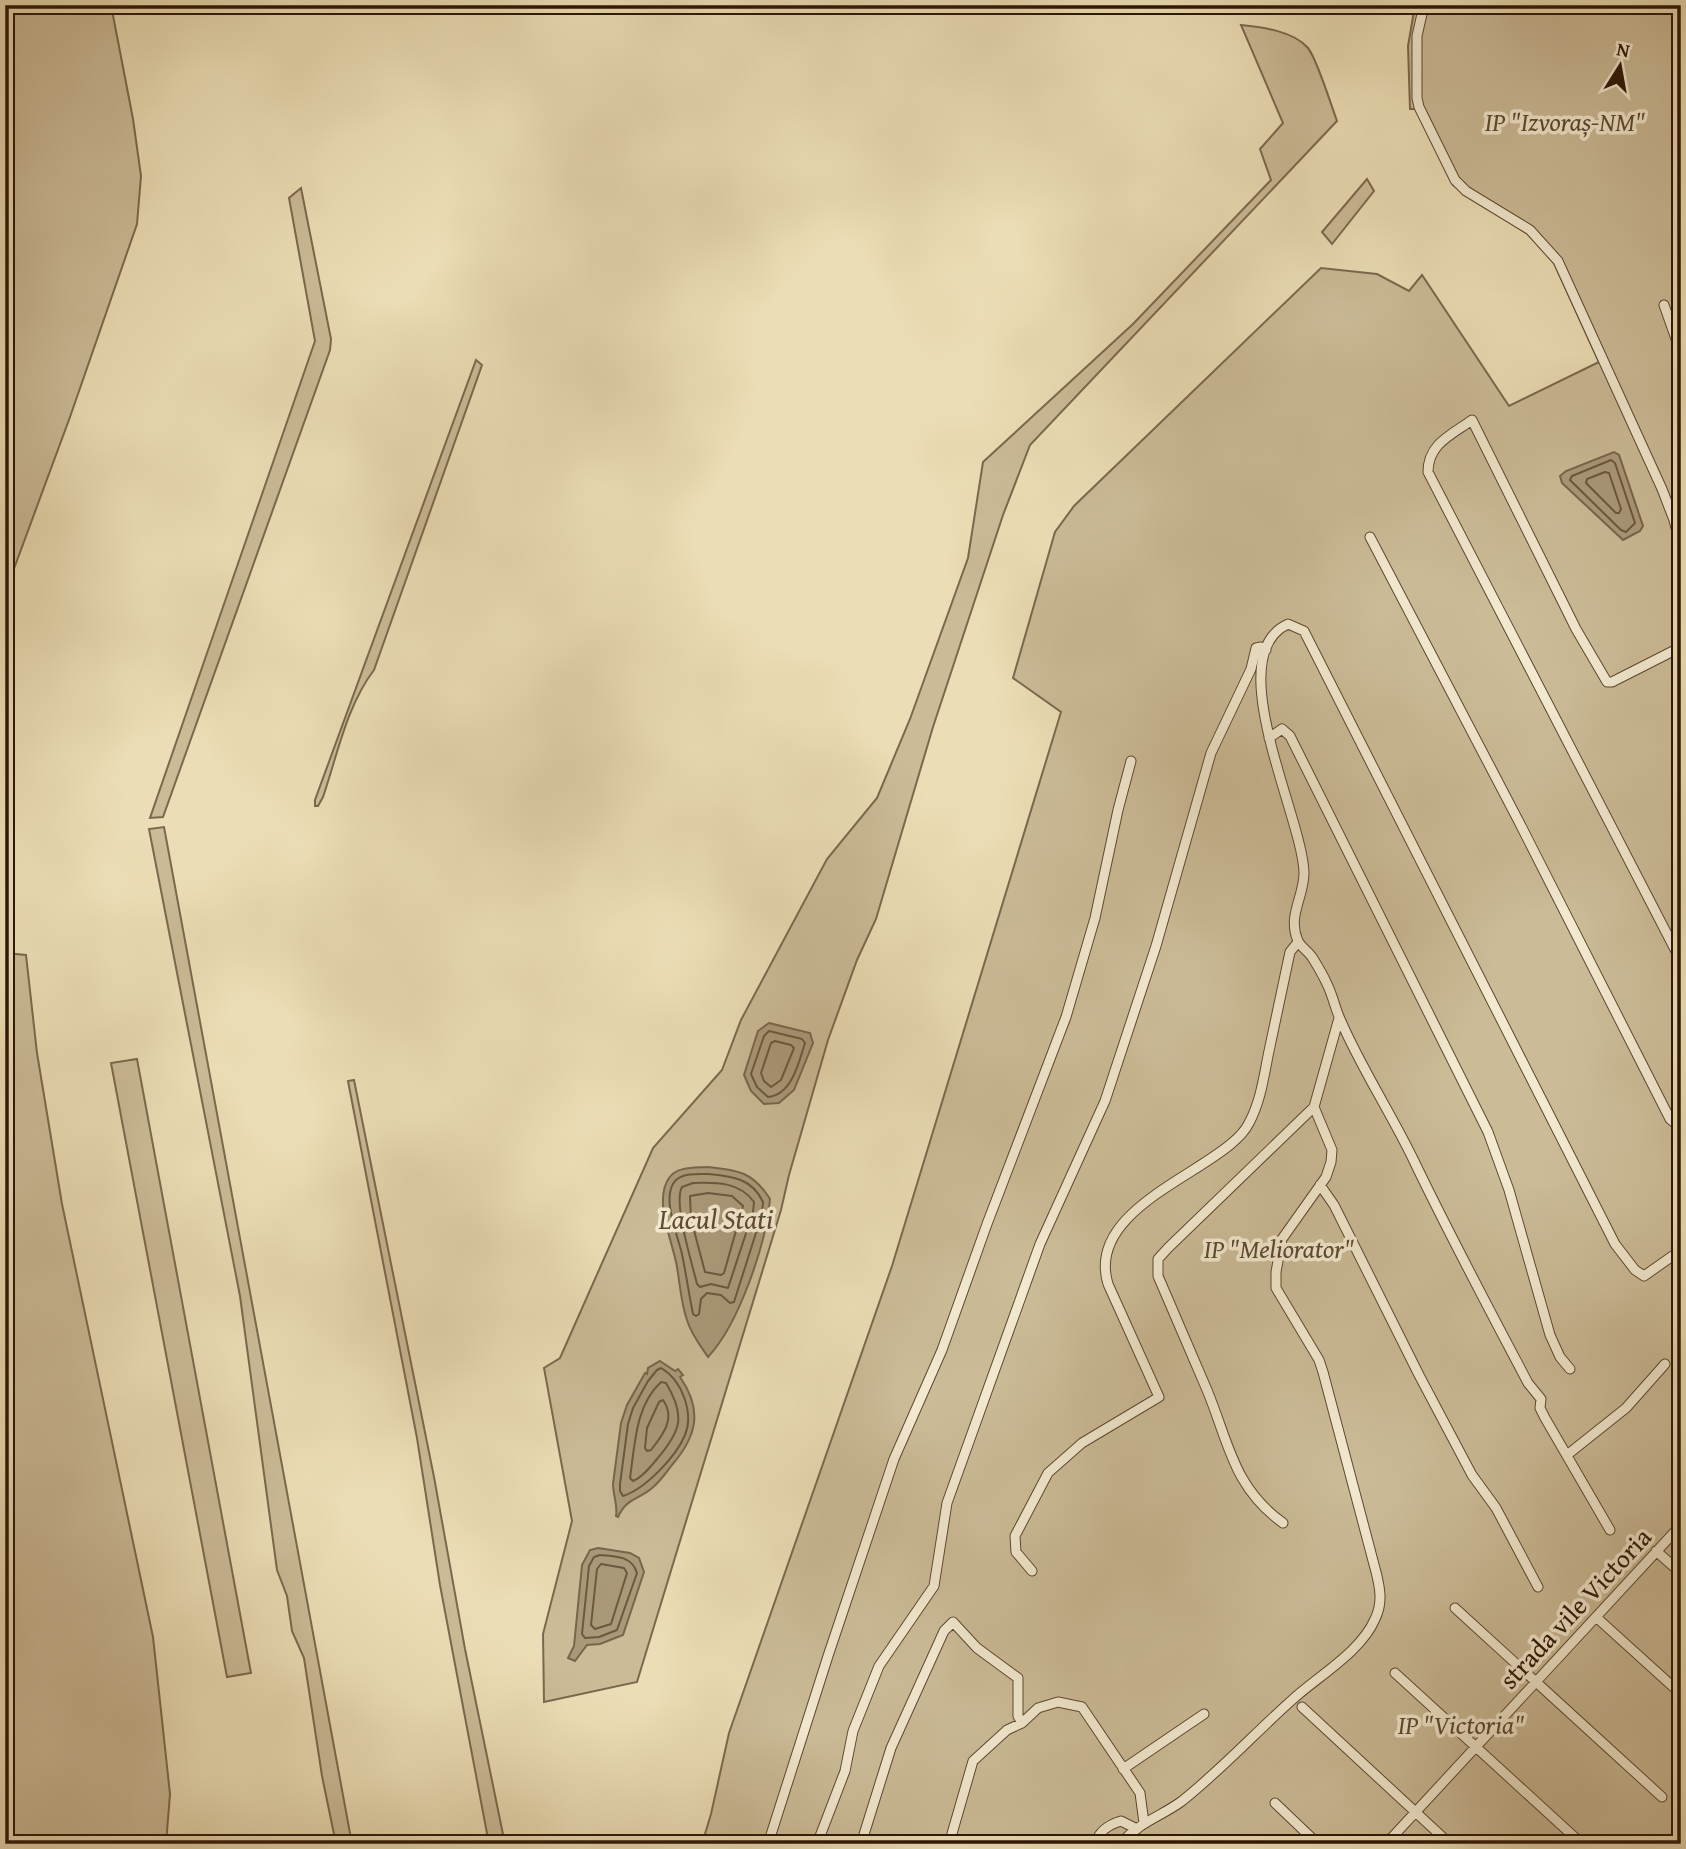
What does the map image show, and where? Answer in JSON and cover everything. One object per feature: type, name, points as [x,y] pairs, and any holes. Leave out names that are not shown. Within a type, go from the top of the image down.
[{"type":"street","points":[[1424,5],[1417,36],[1419,107],[1455,180],[1466,191],[1530,230],[1558,261],[1662,489],[1681,547]]},
{"type":"street","points":[[1664,305],[1681,353]]},
{"type":"street","points":[[1681,647],[1612,682],[1607,682],[1576,629],[1472,420],[1434,448],[1428,457],[1428,472],[1681,961]]},
{"type":"street","points":[[1370,537],[1670,1119],[1681,1128]]},
{"type":"street","points":[[1610,1530],[1541,1408],[1541,1399],[1528,1383],[1339,1018],[1327,984],[1311,956],[1298,942],[1294,923],[1304,875],[1301,853],[1269,738],[1259,679],[1266,650],[1278,629],[1289,624],[1304,631],[1615,1244],[1635,1270],[1644,1276],[1681,1250]]},
{"type":"street","points":[[817,1844],[845,1771],[853,1731],[879,1666],[934,1586],[947,1503],[1035,1256],[1105,1101],[1156,946],[1211,753],[1251,669],[1256,648],[1261,646],[1266,650]]},
{"type":"street","points":[[1269,738],[1282,729],[1290,736],[1488,1132],[1509,1190],[1550,1335],[1560,1357],[1570,1369]]},
{"type":"street","points":[[768,1844],[894,1460],[942,1350],[986,1224],[1066,1017],[1095,918],[1131,761]]},
{"type":"street","points":[[1032,1571],[1016,1552],[1015,1536],[1048,1473],[1083,1443],[1159,1397],[1108,1284],[1104,1270],[1107,1249],[1115,1233],[1144,1202],[1232,1143],[1249,1124],[1260,1096],[1290,952],[1298,942]]},
{"type":"street","points":[[1283,1523],[1269,1513],[1250,1492],[1234,1464],[1208,1391],[1157,1276],[1158,1259],[1314,1107],[1339,1018]]},
{"type":"street","points":[[1121,1844],[1140,1826],[1180,1802],[1293,1699],[1362,1641],[1379,1608],[1381,1593],[1328,1387],[1319,1360],[1276,1288],[1282,1239],[1320,1185],[1331,1162],[1332,1150],[1314,1107]]},
{"type":"street","points":[[1320,1185],[1334,1205],[1472,1475],[1496,1508],[1538,1587]]},
{"type":"street","points":[[1567,1455],[1626,1408],[1665,1364]]},
{"type":"street","name":"strada vile Victoria","points":[[1387,1844],[1681,1525]]},
{"type":"street","points":[[1656,1551],[1681,1573]]},
{"type":"street","points":[[1455,1608],[1662,1797]]},
{"type":"street","points":[[1596,1617],[1681,1694]]},
{"type":"street","points":[[861,1844],[891,1748],[944,1631],[953,1622],[977,1648],[1018,1678],[1018,1716],[1021,1723]]},
{"type":"street","points":[[1395,1673],[1582,1844]]},
{"type":"street","points":[[949,1844],[973,1760],[1007,1730],[1021,1723],[1038,1708],[1058,1702],[1082,1707],[1140,1793],[1140,1826]]},
{"type":"street","points":[[1303,1707],[1450,1844]]},
{"type":"street","points":[[1124,1769],[1204,1714]]},
{"type":"street","points":[[1275,1803],[1318,1844]]},
{"type":"street","points":[[1095,1844],[1104,1828],[1115,1823],[1121,1821],[1140,1826]]},
{"type":"green space","points":[[5,5],[111,5],[141,176],[137,224],[5,593]]},
{"type":"green space","name":"IP \"Meliorator\"","points":[[1415,5],[1681,5],[1681,1844],[702,1844],[729,1733],[892,1266],[1061,712],[1013,678],[1055,532],[1074,506],[1321,268],[1377,274],[1409,291],[1422,275],[1509,406],[1599,362],[1554,263],[1528,234],[1453,185],[1418,109],[1410,109],[1408,46]]},
{"type":"green space","points":[[1241,25],[1286,34],[1308,48],[1320,72],[1337,121],[1030,445],[1003,515],[933,727],[876,919],[857,960],[828,1040],[781,1210],[637,1682],[544,1702],[543,1634],[572,1521],[544,1368],[560,1358],[653,1148],[722,1070],[741,1020],[827,859],[877,798],[910,719],[968,558],[983,462],[1133,324],[1271,180],[1260,149],[1283,123]]},
{"type":"green space","points":[[1367,179],[1374,191],[1332,244],[1322,232]]},
{"type":"green space","points":[[301,188],[331,339],[330,350],[163,817],[150,818],[315,341],[289,198]]},
{"type":"green space","points":[[476,360],[482,365],[374,670],[350,715],[323,797],[318,806],[315,806],[315,800]]},
{"type":"green space","points":[[164,827],[352,1844],[336,1844],[322,1776],[304,1658],[292,1631],[287,1596],[277,1570],[240,1296],[149,829]]},
{"type":"green space","points":[[5,953],[26,955],[37,1053],[62,1204],[153,1637],[170,1794],[166,1844],[5,1844]]},
{"type":"green space","points":[[137,1059],[251,1673],[227,1677],[111,1063]]},
{"type":"green space","points":[[354,1080],[505,1844],[489,1844],[440,1585],[417,1438],[348,1081]]},
{"type":"water","points":[[1614,452],[1619,455],[1643,526],[1640,531],[1623,540],[1562,483],[1560,476],[1566,471]]},
{"type":"water","points":[[769,1023],[810,1033],[813,1043],[794,1090],[779,1103],[764,1104],[751,1091],[744,1075],[758,1031]]},
{"type":"water","name":"Lacul Stati","points":[[708,1167],[744,1174],[757,1183],[770,1199],[763,1238],[749,1282],[730,1325],[708,1357],[693,1335],[685,1314],[663,1210],[663,1198],[672,1174],[687,1168]]},
{"type":"water","points":[[660,1361],[675,1371],[678,1369],[683,1375],[680,1377],[692,1401],[694,1412],[692,1433],[660,1481],[628,1503],[618,1517],[613,1484],[621,1423],[627,1405],[648,1368]]},
{"type":"water","points":[[598,1548],[630,1553],[639,1558],[644,1572],[623,1635],[600,1644],[587,1645],[575,1661],[568,1658],[574,1646],[582,1565],[590,1550]]},
{"type":"park label","name":"IP \"Izvoraș-NM\"","points":[[1565,121]]},
{"type":"park label","name":"IP \"Victoria\"","points":[[1461,1724]]}]
